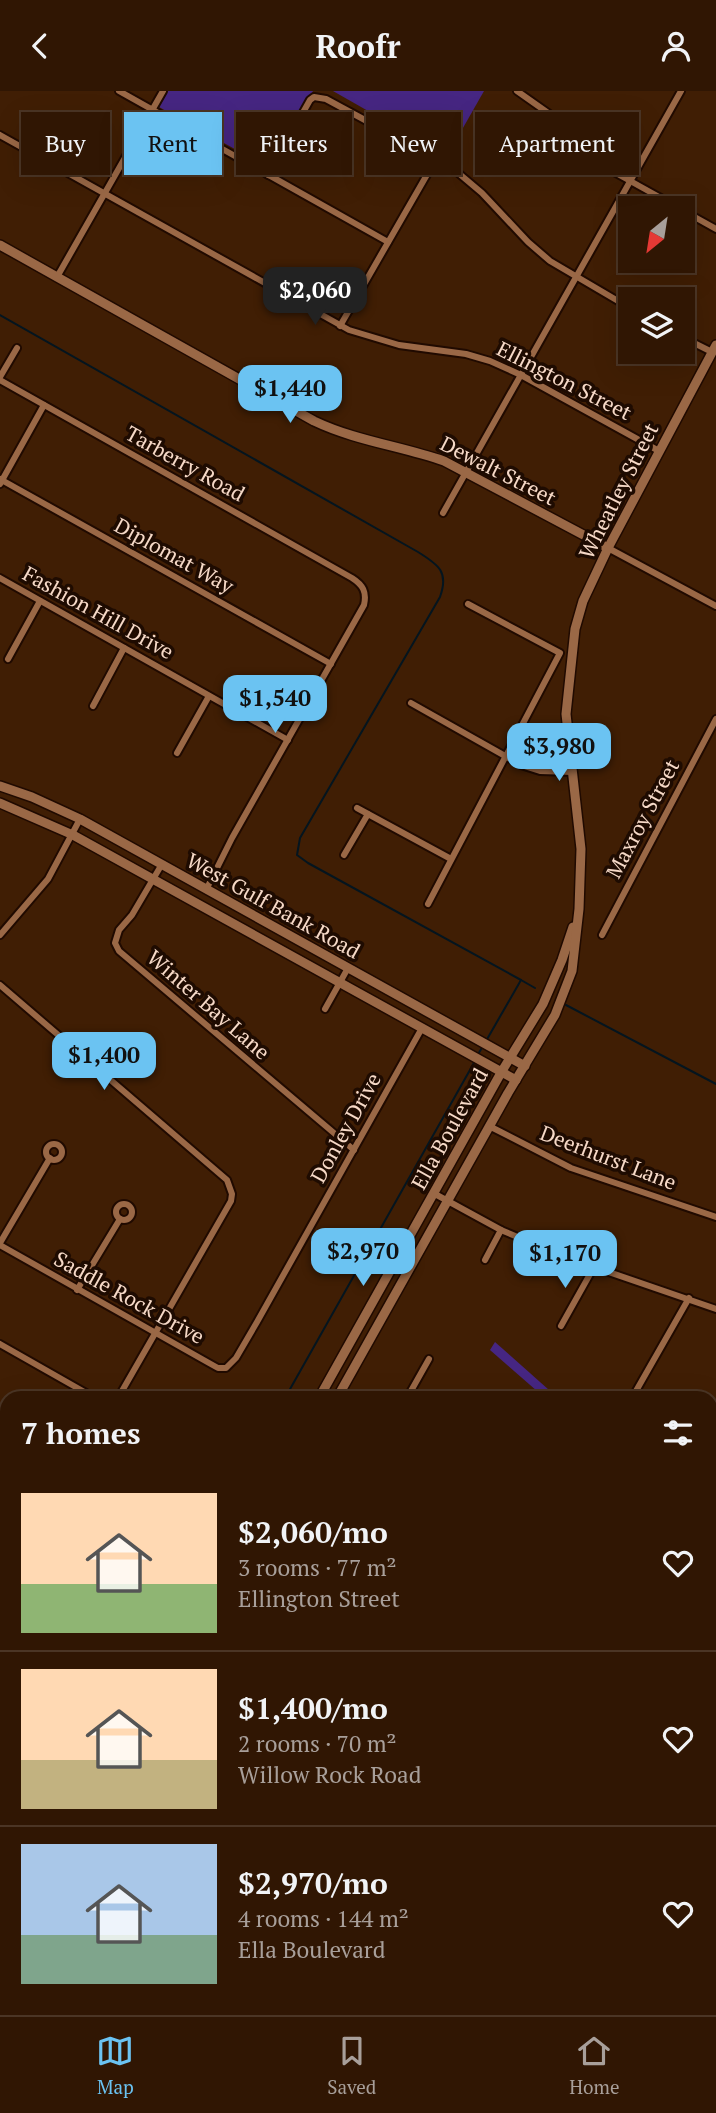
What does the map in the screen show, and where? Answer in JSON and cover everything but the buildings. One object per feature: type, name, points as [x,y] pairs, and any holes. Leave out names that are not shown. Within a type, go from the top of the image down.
[{"type":"main road","name":"Dewalt Street","points":[[0,245],[314,421],[358,439],[419,452],[444,461],[608,548]]},
{"type":"main road","name":"Wheatley Street","points":[[572,659],[575,629],[583,601],[608,548],[714,349]]},
{"type":"main road","name":"Ella Boulevard","points":[[341,1391],[555,1014],[572,971],[579,909],[581,849],[566,714],[572,659]]},
{"type":"main road","name":"West Gulf Bank Road","points":[[0,786],[80,819],[496,1047],[525,1066]]},
{"type":"main road","name":"West Gulf Bank Road","points":[[0,803],[73,835],[516,1080]]},
{"type":"main road","name":"Ella Boulevard","points":[[323,1391],[510,1056],[542,1004],[562,960],[579,909]]},
{"type":"street","points":[[119,91],[236,157]]},
{"type":"street","points":[[57,277],[163,91]]},
{"type":"street","points":[[517,91],[551,115],[605,167],[656,196]]},
{"type":"street","points":[[443,513],[681,91]]},
{"type":"street","points":[[303,112],[313,97],[326,99],[350,112]]},
{"type":"street","name":"Ellington Street","points":[[0,135],[340,326],[379,340],[421,349],[466,354],[490,361],[521,375],[659,451]]},
{"type":"street","points":[[268,175],[388,242]]},
{"type":"street","points":[[340,326],[427,175]]},
{"type":"street","points":[[461,175],[550,261],[618,301]]},
{"type":"street","points":[[695,217],[716,229]]},
{"type":"street","points":[[695,342],[714,349]]},
{"type":"street","points":[[0,379],[17,348]]},
{"type":"street","name":"Tarberry Road","points":[[0,379],[361,584],[366,597],[331,664]]},
{"type":"street","points":[[1,481],[44,405]]},
{"type":"street","name":"Diplomat Way","points":[[1,481],[331,664]]},
{"type":"street","name":"Dewalt Street","points":[[608,548],[716,606]]},
{"type":"street","name":"Fashion Hill Drive","points":[[0,578],[288,740]]},
{"type":"street","points":[[8,659],[40,601]]},
{"type":"street","points":[[428,904],[560,653],[468,604]]},
{"type":"street","points":[[93,706],[124,648]]},
{"type":"street","points":[[207,888],[331,664]]},
{"type":"street","points":[[177,753],[209,696]]},
{"type":"street","points":[[411,703],[522,765],[540,771],[573,772]]},
{"type":"street","name":"Maxroy Street","points":[[602,935],[716,719]]},
{"type":"street","points":[[358,808],[451,859]]},
{"type":"street","points":[[344,855],[368,814]]},
{"type":"street","points":[[0,935],[48,879],[80,819]]},
{"type":"street","name":"Winter Bay Lane","points":[[162,864],[120,930],[115,943],[119,951],[354,1150]]},
{"type":"street","points":[[325,1009],[348,968]]},
{"type":"street","points":[[0,985],[228,1181],[232,1194],[122,1391]]},
{"type":"street","name":"Donley Drive","points":[[238,1355],[422,1028]]},
{"type":"street","name":"Deerhurst Lane","points":[[491,1127],[582,1172],[716,1217]]},
{"type":"street","points":[[0,1244],[50,1158]]},
{"type":"street","points":[[435,1194],[501,1230],[594,1267],[716,1309]]},
{"type":"street","points":[[77,1290],[120,1219]]},
{"type":"street","points":[[485,1260],[501,1230]]},
{"type":"street","name":"Saddle Rock Drive","points":[[0,1244],[218,1368],[226,1368],[238,1355]]},
{"type":"street","points":[[561,1326],[594,1267]]},
{"type":"street","points":[[636,1391],[688,1298]]},
{"type":"street","points":[[0,1344],[84,1391]]},
{"type":"street","points":[[411,1391],[429,1359]]},
{"type":"shaded area","points":[[168,91],[313,91],[301,112],[236,112],[236,150],[222,142],[222,112],[168,112],[159,107]]},
{"type":"shaded area","points":[[333,91],[484,91],[461,131],[461,112],[370,112]]},
{"type":"shaded area","points":[[495,1342],[550,1391],[537,1391],[490,1350]]},
{"type":"waterway","points":[[0,315],[437,565],[443,575],[440,597],[300,838],[297,855],[521,980],[486,1041]]},
{"type":"waterway","points":[[521,980],[535,988]]},
{"type":"waterway","points":[[566,1005],[716,1084]]},
{"type":"waterway","points":[[477,1056],[483,1046]]},
{"type":"waterway","points":[[289,1391],[475,1061]]}]
